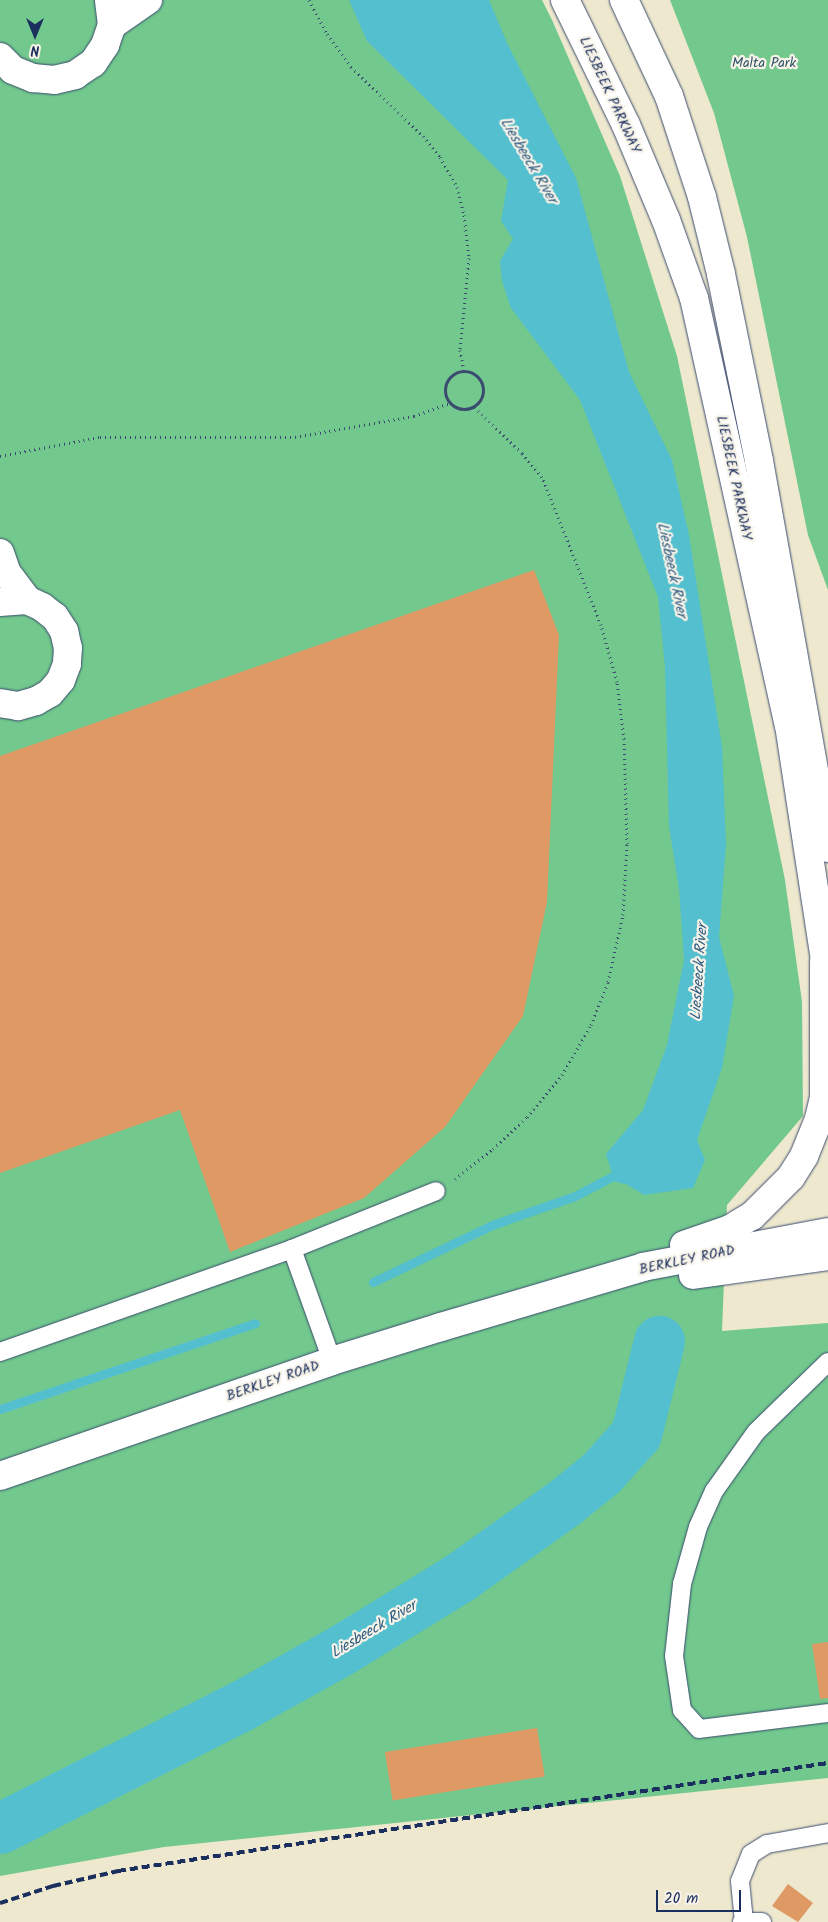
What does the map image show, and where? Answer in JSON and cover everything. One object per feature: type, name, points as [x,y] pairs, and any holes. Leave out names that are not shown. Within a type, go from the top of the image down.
[{"type":"main road","points":[[4,68],[33,78],[54,80],[75,75],[93,63],[105,45],[110,12],[148,0]]},
{"type":"main road","name":"LIESBEEK PARKWAY","points":[[565,0],[626,125],[666,220],[694,298],[789,726],[828,979]]},
{"type":"main road","name":"LIESBEEK PARKWAY","points":[[624,0],[668,96],[702,197],[722,274],[759,461],[828,847]]},
{"type":"main road","points":[[0,553],[8,573],[27,600],[55,617],[64,631],[67,664],[61,680],[50,693],[36,701],[18,706],[0,703]]},
{"type":"main road","points":[[0,602],[27,600]]},
{"type":"main road","points":[[643,1268],[678,1247],[730,1229],[752,1216],[790,1177],[804,1156],[824,1097],[824,951]]},
{"type":"main road","name":"BERKLEY ROAD","points":[[0,1476],[332,1361],[643,1268],[828,1232]]},
{"type":"main road","name":"BERKLEY ROAD","points":[[548,1296],[828,1256]]},
{"type":"lane","points":[[0,1352],[292,1250],[436,1191]]},
{"type":"lane","points":[[292,1250],[332,1361]]},
{"type":"lane","points":[[828,1362],[756,1432],[714,1491],[698,1527],[682,1584],[674,1656],[682,1710],[699,1729],[828,1713]]},
{"type":"lane","points":[[762,1922],[743,1922],[740,1881],[751,1854],[767,1844],[828,1833]]},
{"type":"path","points":[[309,0],[326,34],[351,67],[423,136],[440,157],[457,187],[464,215],[469,258],[460,350],[464,371]]},
{"type":"path","points":[[0,456],[30,448],[71,441],[133,435],[262,439],[295,436],[414,416],[450,403],[462,408],[474,406],[481,397],[482,384],[475,374],[464,371],[452,375],[445,385],[450,403]]},
{"type":"path","points":[[436,1191],[467,1172],[527,1117],[562,1075],[591,1025],[608,982],[623,916],[628,844],[624,739],[617,682],[601,625],[542,477],[474,406]]},
{"type":"green space","points":[[0,0],[542,0],[552,20],[620,176],[677,356],[785,880],[802,1002],[803,1116],[727,1205],[722,1331],[828,1323],[828,1778],[164,1847],[0,1876]]},
{"type":"green space","name":"Malta Park","points":[[670,0],[828,0],[828,590],[808,535],[747,237],[714,113]]},
{"type":"water","points":[[349,0],[489,0],[507,43],[576,178],[629,372],[672,460],[689,535],[722,747],[726,844],[719,937],[734,996],[722,1068],[697,1140],[705,1160],[693,1188],[644,1195],[613,1176],[606,1154],[643,1110],[667,1045],[684,960],[679,889],[669,826],[665,667],[658,597],[580,400],[511,308],[502,281],[500,261],[513,239],[501,221],[508,180],[367,41]]},
{"type":"building","points":[[534,570],[559,635],[547,902],[523,1016],[445,1127],[364,1198],[230,1252],[180,1110],[0,1173],[0,756]]},
{"type":"building","points":[[828,1642],[828,1698],[820,1699],[812,1644]]},
{"type":"building","points":[[537,1728],[545,1776],[393,1800],[385,1752]]},
{"type":"building","points":[[788,1884],[813,1903],[798,1922],[772,1906]]},
{"type":"waterway","points":[[373,1282],[492,1225],[575,1196],[613,1176],[624,1179]]},
{"type":"waterway","points":[[0,1409],[255,1323]]},
{"type":"waterway","name":"Liesbeeck River","points":[[0,1828],[239,1707],[343,1649],[460,1577],[565,1502],[601,1473],[636,1434],[659,1341]]},
{"type":"railway","points":[[0,1903],[53,1886],[118,1871],[828,1763]]}]
